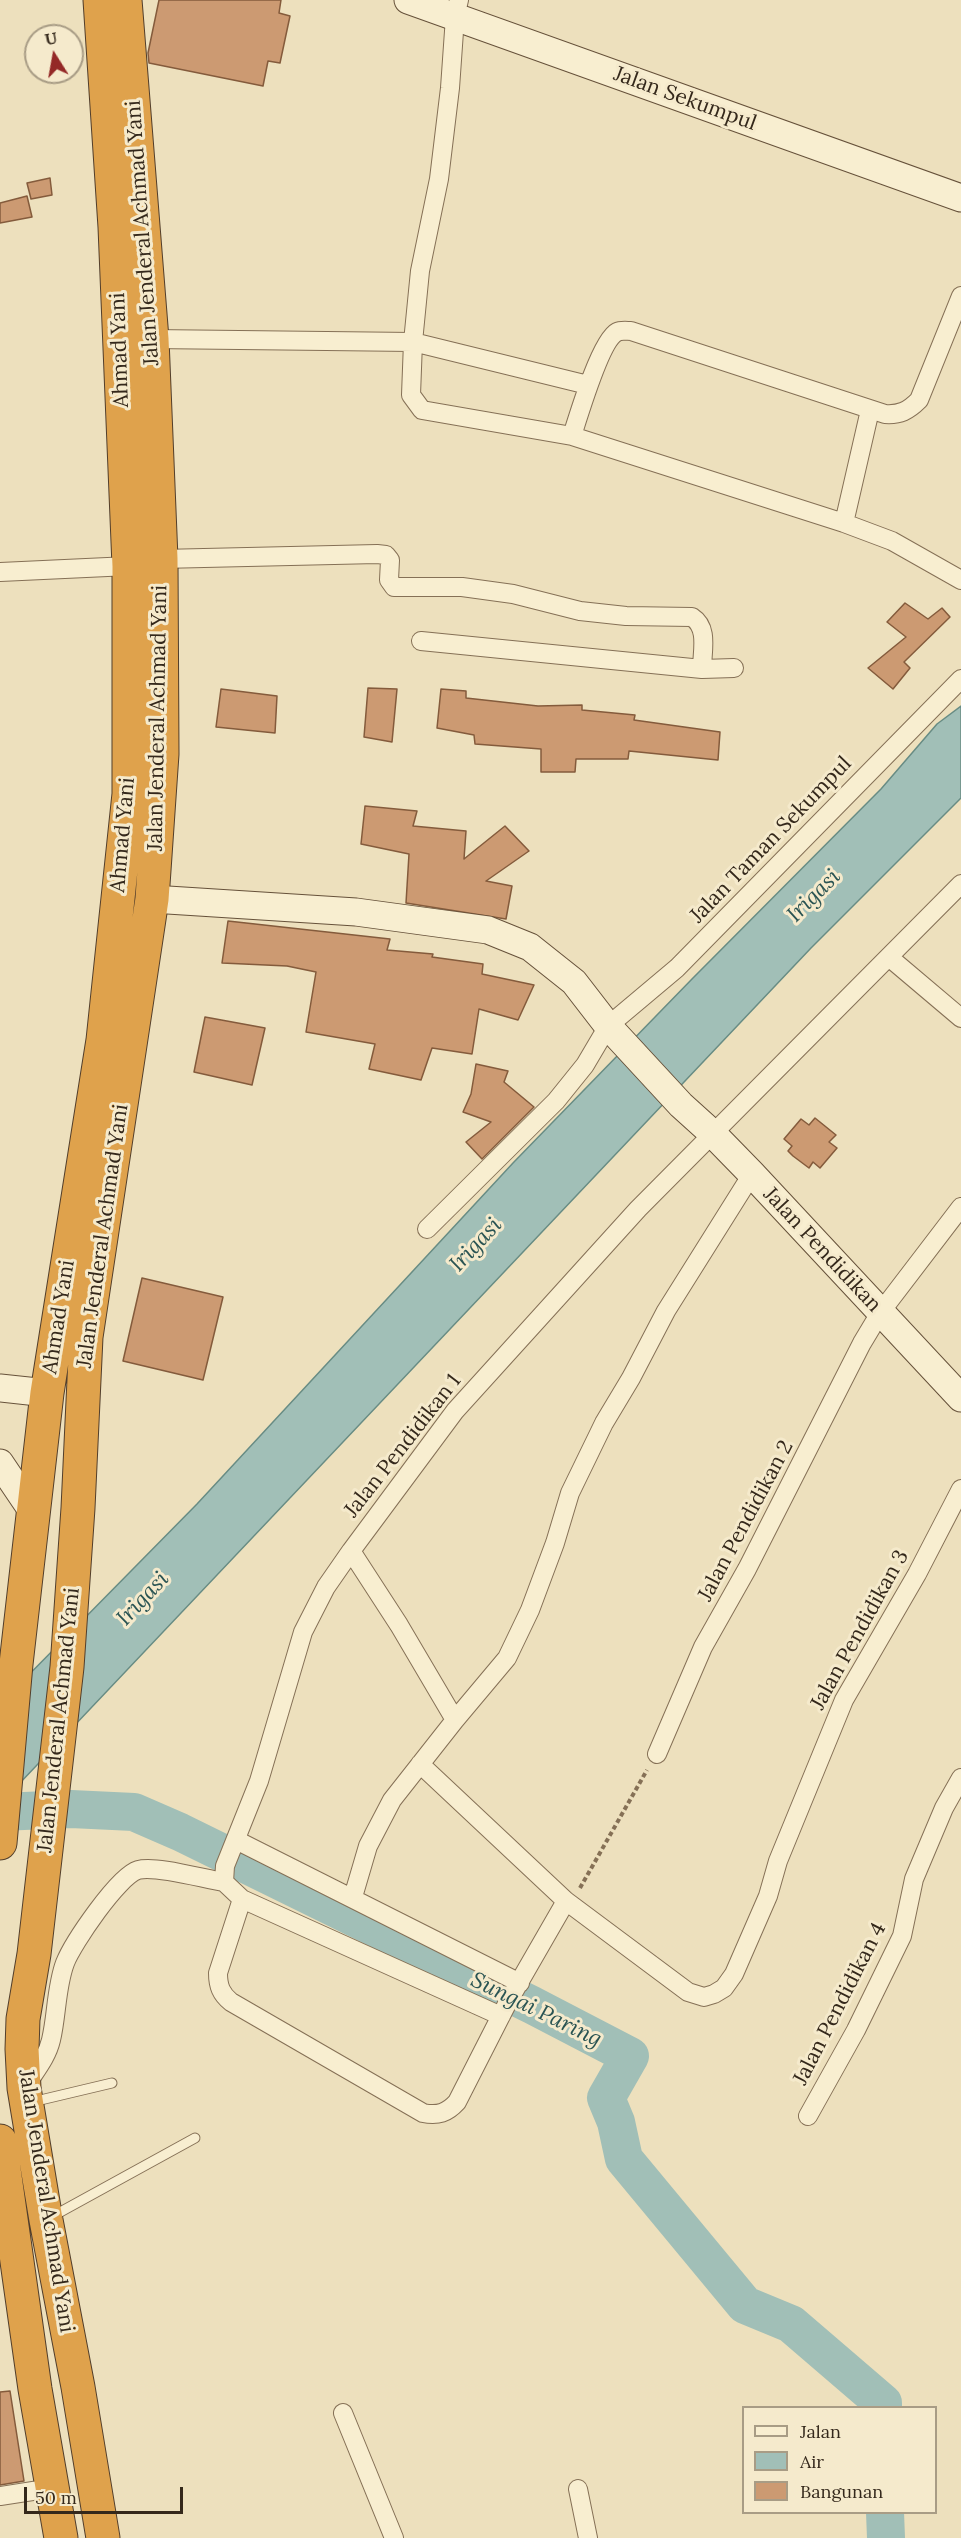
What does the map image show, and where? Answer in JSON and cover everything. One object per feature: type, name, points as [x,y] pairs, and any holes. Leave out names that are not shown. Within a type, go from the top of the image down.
[{"type":"highway","name":"Ahmad Yani","points":[[1,1837],[12,1643],[33,1512],[46,1393],[95,1177],[105,1118],[104,1040],[129,794],[129,566],[115,227],[100,0]]},
{"type":"highway","name":"Jalan Jenderal Achmad Yani","points":[[105,1118],[153,898],[162,754],[161,559],[152,339],[125,0]]},
{"type":"highway","name":"Jalan Jenderal Achmad Yani","points":[[95,1177],[78,1508],[67,1667],[34,1954],[23,2019],[26,2096],[103,2538]]},
{"type":"highway","name":"Jalan Jenderal Achmad Yani","points":[[0,2141],[35,2389],[61,2538]]},
{"type":"street","name":"Jalan Sekumpul","points":[[408,0],[457,9],[961,198]]},
{"type":"street","points":[[457,9],[439,179],[420,271],[413,342],[411,395],[422,410],[572,436],[844,523],[892,541],[961,580]]},
{"type":"street","points":[[572,436],[588,385],[610,337],[617,332],[631,331],[870,410],[897,415],[909,410],[919,400],[961,296]]},
{"type":"street","points":[[152,339],[413,342],[588,385]]},
{"type":"street","points":[[844,523],[870,410]]},
{"type":"street","points":[[161,559],[377,554],[386,555],[390,560],[389,580],[394,587],[462,587],[513,594],[580,611],[626,616],[692,617],[700,622],[703,631],[702,669]]},
{"type":"street","points":[[0,572],[129,566]]},
{"type":"street","points":[[421,641],[702,669],[734,668]]},
{"type":"street","name":"Jalan Taman Sekumpul","points":[[427,1229],[556,1101],[614,1033],[961,679]]},
{"type":"street","name":"Jalan Pendidikan 1","points":[[229,1859],[263,1770],[303,1632],[326,1587],[455,1411],[638,1209],[712,1132],[890,958],[961,884]]},
{"type":"street","name":"Jalan Pendidikan","points":[[153,898],[356,912],[488,930],[530,947],[574,982],[614,1033],[681,1105],[712,1132],[752,1174],[961,1398]]},
{"type":"street","points":[[890,958],[961,1017]]},
{"type":"street","points":[[353,1897],[368,1846],[392,1800],[507,1658],[530,1610],[555,1543],[570,1493],[604,1423],[631,1378],[666,1311],[752,1174]]},
{"type":"street","name":"Jalan Pendidikan 2","points":[[657,1754],[703,1647],[747,1569],[862,1343],[880,1313],[961,1207]]},
{"type":"street","points":[[0,1388],[46,1393]]},
{"type":"street","points":[[0,1463],[33,1512]]},
{"type":"street","name":"Jalan Pendidikan 3","points":[[420,1764],[568,1903],[688,1992],[704,1997],[714,1994],[724,1988],[734,1974],[768,1896],[778,1862],[844,1700],[917,1574],[961,1489]]},
{"type":"street","points":[[351,1551],[399,1625],[455,1720]]},
{"type":"street","name":"Jalan Pendidikan 4","points":[[808,2116],[856,2030],[902,1936],[914,1879],[944,1808],[961,1778]]},
{"type":"street","points":[[229,1859],[242,1899],[218,1973],[218,1983],[223,1995],[423,2113],[435,2116],[448,2112],[457,2102],[515,1990],[568,1903]]},
{"type":"street","points":[[26,2096],[47,2052],[65,1963],[82,1933],[115,1888],[137,1870],[229,1859],[353,1897],[515,1990]]},
{"type":"street","points":[[242,1899],[501,2016]]},
{"type":"street","points":[[343,2413],[394,2538]]},
{"type":"street","points":[[0,2496],[52,2488]]},
{"type":"street","points":[[578,2489],[588,2538]]},
{"type":"lane","points":[[26,2096],[112,2083]]},
{"type":"lane","points":[[46,2220],[195,2138]]},
{"type":"path","points":[[568,1903],[657,1754]]},
{"type":"water","name":"Irigasi","points":[[961,706],[961,798],[811,948],[0,1804],[0,1704],[197,1504],[513,1163],[881,789],[937,724]]},
{"type":"building","points":[[159,0],[281,0],[279,13],[290,16],[280,63],[268,61],[263,86],[149,63],[148,53]]},
{"type":"building","points":[[50,178],[52,195],[31,199],[27,183]]},
{"type":"building","points":[[27,196],[32,217],[0,223],[0,203]]},
{"type":"building","points":[[905,603],[928,619],[942,608],[950,617],[904,662],[910,668],[893,689],[868,668],[906,637],[887,622]]},
{"type":"building","points":[[368,688],[397,689],[392,742],[364,737]]},
{"type":"building","points":[[221,689],[277,696],[275,733],[216,727]]},
{"type":"building","points":[[441,689],[466,691],[466,698],[538,706],[582,705],[582,710],[635,715],[634,720],[720,732],[718,760],[629,751],[628,759],[576,759],[575,772],[541,772],[541,749],[475,744],[474,735],[437,728]]},
{"type":"building","points":[[365,806],[417,811],[413,826],[466,831],[464,859],[505,826],[529,851],[486,881],[512,886],[506,919],[406,903],[409,854],[361,844]]},
{"type":"building","points":[[228,921],[390,939],[387,950],[433,954],[432,957],[483,964],[482,974],[534,985],[518,1020],[479,1009],[472,1054],[432,1048],[421,1080],[369,1069],[375,1044],[306,1032],[316,972],[287,966],[222,963]]},
{"type":"building","points":[[205,1017],[265,1028],[252,1085],[194,1072]]},
{"type":"building","points":[[476,1064],[508,1071],[504,1082],[534,1107],[482,1159],[466,1142],[491,1122],[463,1112],[471,1094]]},
{"type":"building","points":[[815,1118],[836,1135],[829,1142],[837,1148],[820,1168],[813,1162],[809,1168],[788,1151],[792,1146],[784,1139],[801,1119],[809,1125]]},
{"type":"building","points":[[142,1278],[223,1297],[203,1380],[123,1361]]},
{"type":"building","points":[[10,2391],[24,2481],[0,2485],[0,2392]]},
{"type":"waterway","name":"Sungai Paring","points":[[0,1812],[71,1809],[134,1812],[180,1832],[532,2005],[630,2056],[606,2098],[616,2122],[624,2159],[745,2305],[791,2324],[883,2403],[883,2406]]},
{"type":"waterway","name":"Sungai Paring","points":[[885,2514],[886,2538]]}]
